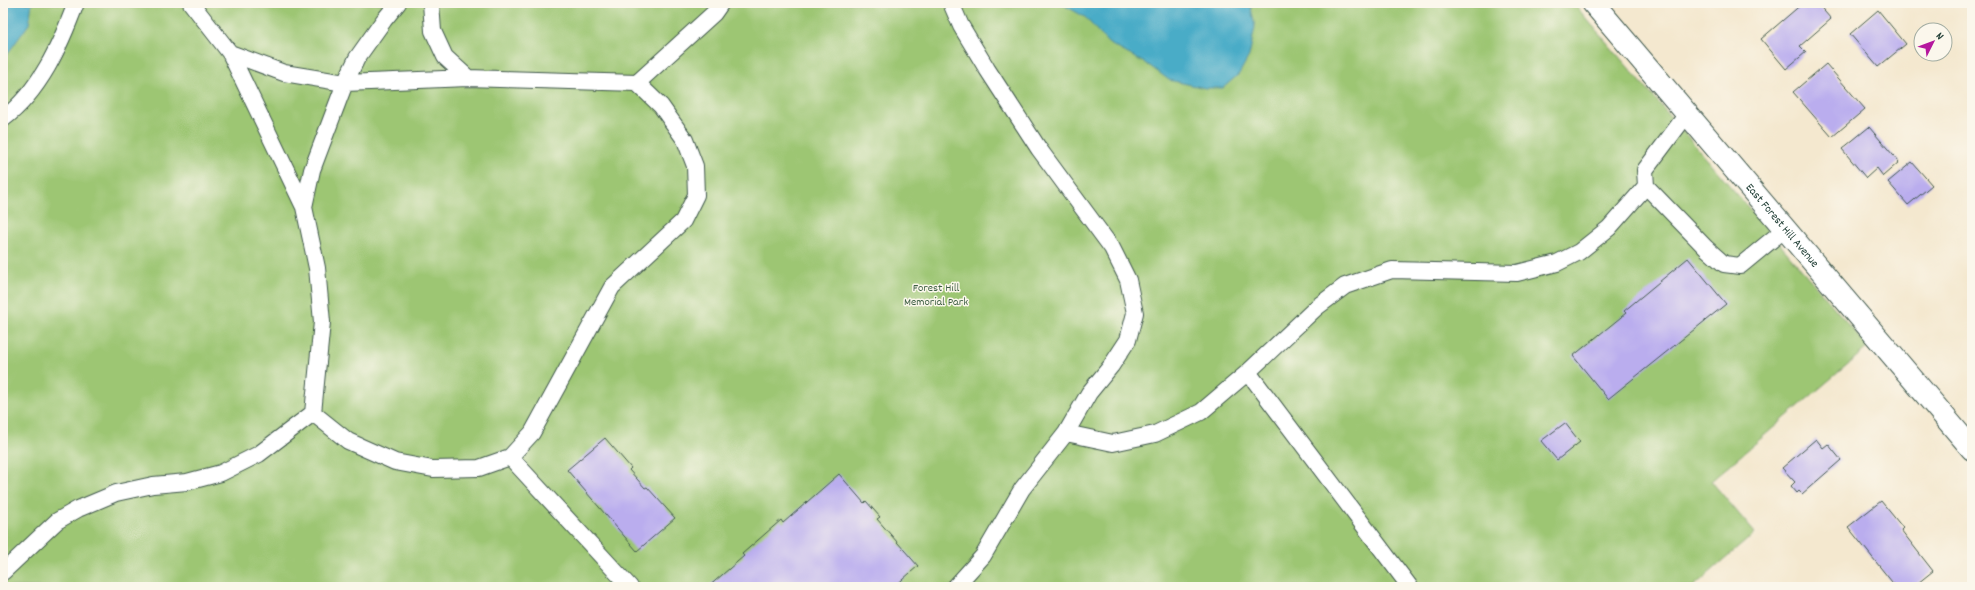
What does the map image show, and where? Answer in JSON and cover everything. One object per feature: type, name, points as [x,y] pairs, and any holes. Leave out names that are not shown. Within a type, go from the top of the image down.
[{"type":"street","name":"East Forest Hill Avenue","points":[[1593,3],[1972,449]]},
{"type":"lane","points":[[3,119],[18,108],[45,71],[66,29],[76,3]]},
{"type":"lane","points":[[3,572],[57,521],[78,509],[116,494],[153,485],[187,482],[221,473],[259,454],[313,413],[322,322],[317,268],[304,207],[230,52],[191,3]]},
{"type":"lane","points":[[304,207],[312,170],[345,83],[357,58],[398,3]]},
{"type":"lane","points":[[431,3],[433,31],[445,57],[468,78]]},
{"type":"lane","points":[[230,52],[284,73],[345,83],[468,78],[637,82],[714,13],[721,3]]},
{"type":"lane","points":[[951,3],[961,26],[1039,149],[1112,248],[1128,280],[1135,313],[1128,340],[1111,366],[1089,393],[1066,433],[1022,489],[983,556],[955,587]]},
{"type":"lane","points":[[313,413],[348,441],[395,462],[433,469],[479,468],[510,457],[532,433],[612,287],[683,221],[696,195],[695,166],[685,140],[661,106],[637,82]]},
{"type":"lane","points":[[1687,114],[1645,170],[1646,186],[1706,248],[1724,264],[1740,266],[1785,229]]},
{"type":"lane","points":[[1066,433],[1113,443],[1155,434],[1201,412],[1248,372],[1317,306],[1345,286],[1392,270],[1517,273],[1557,264],[1579,252],[1609,228],[1646,186]]},
{"type":"lane","points":[[1248,372],[1410,587]]},
{"type":"lane","points":[[510,457],[630,587]]},
{"type":"green space","name":"Forest Hill Memorial Park","points":[[3,3],[1573,3],[1868,347],[1711,481],[1755,533],[1693,587],[3,587]]},
{"type":"water","points":[[3,3],[32,3],[29,24],[3,60]]},
{"type":"water","points":[[1060,3],[1250,3],[1255,27],[1249,56],[1239,74],[1223,88],[1205,88],[1169,80],[1150,66],[1108,43],[1085,17]]},
{"type":"building","points":[[1803,3],[1817,3],[1831,19],[1800,46],[1806,52],[1786,69],[1761,39]]},
{"type":"building","points":[[1878,10],[1906,44],[1878,67],[1850,34]]},
{"type":"building","points":[[1826,64],[1865,109],[1832,137],[1793,92]]},
{"type":"building","points":[[1869,127],[1899,162],[1883,176],[1877,168],[1866,178],[1842,149]]},
{"type":"building","points":[[1912,162],[1932,185],[1908,205],[1888,182]]},
{"type":"building","points":[[1688,258],[1726,304],[1608,399],[1573,356],[1626,313],[1624,311]]},
{"type":"building","points":[[1565,423],[1580,442],[1557,460],[1541,441]]},
{"type":"building","points":[[605,438],[631,468],[629,470],[645,488],[647,487],[675,518],[637,551],[567,470]]},
{"type":"building","points":[[1816,439],[1823,448],[1828,444],[1841,460],[1802,494],[1799,491],[1797,493],[1791,486],[1795,482],[1782,468]]},
{"type":"building","points":[[839,474],[864,503],[866,501],[880,517],[877,519],[918,566],[894,587],[708,587],[744,556],[742,554],[781,520],[783,523]]},
{"type":"building","points":[[1881,501],[1903,528],[1901,530],[1933,571],[1913,587],[1896,587],[1848,527]]}]
